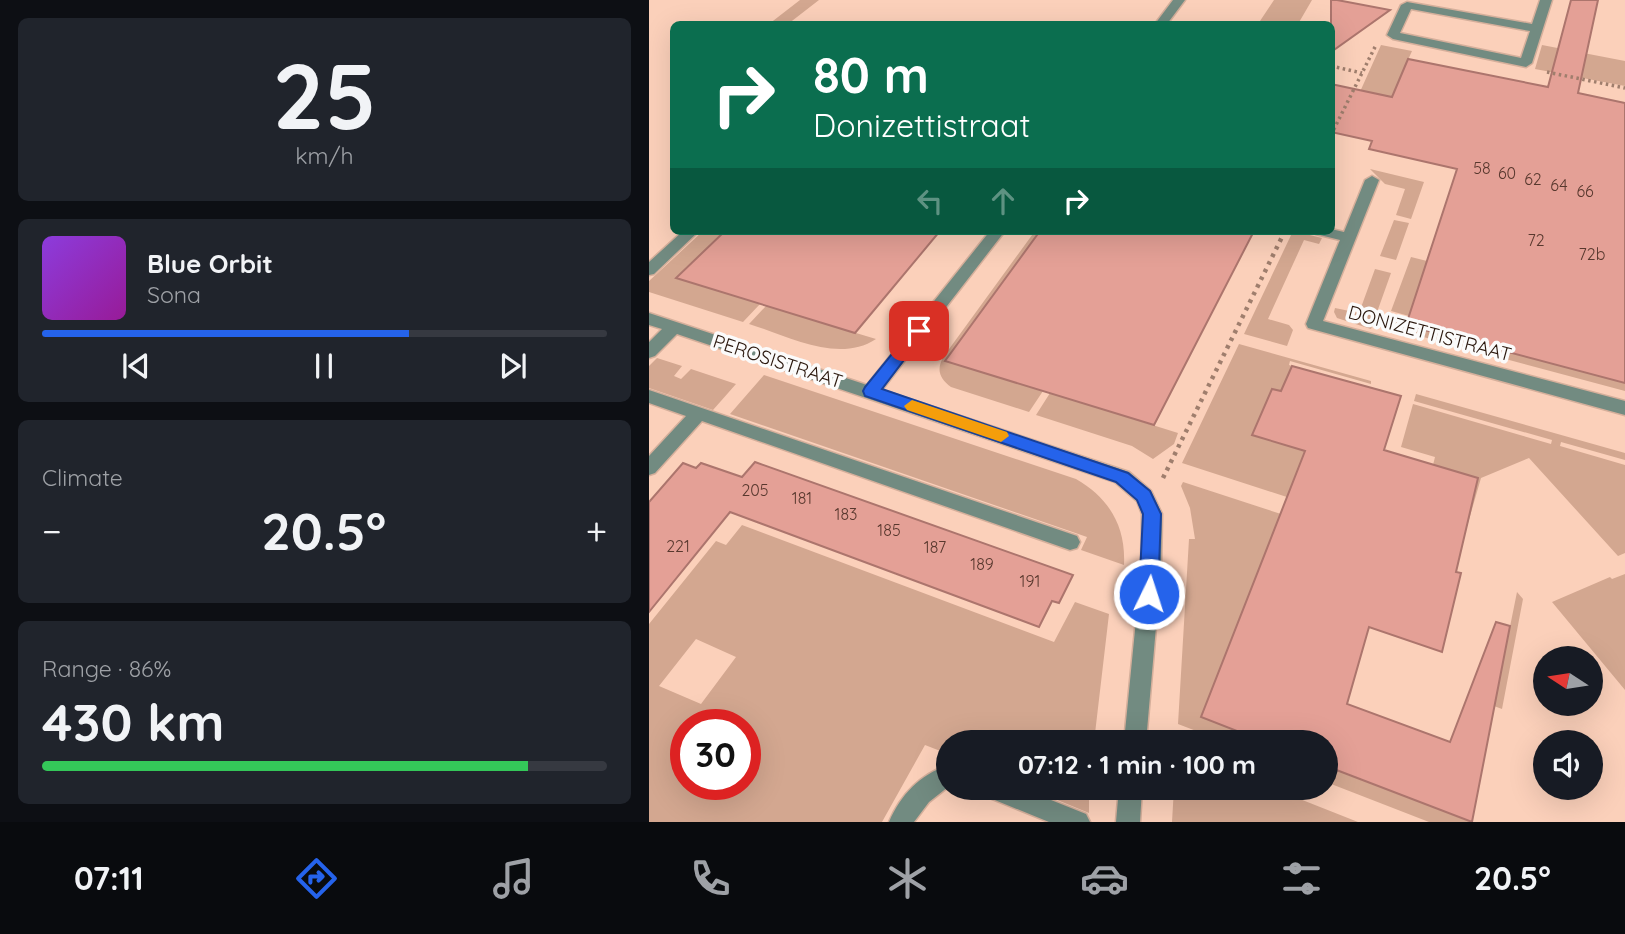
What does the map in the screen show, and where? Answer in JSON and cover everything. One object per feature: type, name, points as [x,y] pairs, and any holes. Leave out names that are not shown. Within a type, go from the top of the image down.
[{"type":"street","points":[[1163,21],[1179,0]]},
{"type":"street","points":[[1538,29],[1407,5],[1393,35],[1526,63],[1538,29],[1546,0]]},
{"type":"street","name":"DONIZETTISTRAAT","points":[[1372,180],[1314,324],[1625,408]]},
{"type":"street","points":[[1335,234],[1350,238]]},
{"type":"street","points":[[649,270],[688,235]]},
{"type":"street","points":[[871,391],[995,235]]},
{"type":"street","name":"PEROSISTRAAT","points":[[649,319],[1122,477],[1144,496]]},
{"type":"street","points":[[649,352],[675,326]]},
{"type":"street","points":[[649,396],[1070,542]]},
{"type":"street","points":[[649,468],[699,414]]},
{"type":"street","points":[[1136,730],[1151,569],[1152,514],[1144,496]]},
{"type":"street","points":[[901,822],[913,800],[936,781]]},
{"type":"street","points":[[1023,800],[1078,822]]},
{"type":"street","points":[[1128,822],[1130,800]]},
{"type":"path","points":[[1335,127],[1377,43]]},
{"type":"path","points":[[1526,63],[1546,72],[1625,88]]},
{"type":"path","points":[[1335,67],[1362,73]]},
{"type":"path","points":[[1144,496],[1162,480],[1283,235]]},
{"type":"shaded area","points":[[800,0],[819,0],[792,21],[773,21]]},
{"type":"shaded area","points":[[1274,0],[1312,0],[1300,21],[1260,21]]},
{"type":"shaded area","points":[[1381,45],[1412,51],[1390,100],[1359,94]]},
{"type":"shaded area","points":[[1542,45],[1625,61],[1625,86],[1535,69]]},
{"type":"shaded area","points":[[1370,169],[1424,182],[1411,219],[1396,215],[1405,189],[1385,184]]},
{"type":"shaded area","points":[[1394,220],[1409,223],[1396,260],[1380,256]]},
{"type":"shaded area","points":[[699,235],[721,235],[677,278],[760,304],[743,322],[649,292],[649,281]]},
{"type":"shaded area","points":[[1032,235],[1037,235],[945,361],[1043,391],[1029,412],[951,387],[941,377],[940,369],[944,356]]},
{"type":"shaded area","points":[[1291,235],[1322,238],[1319,244],[1304,240],[1268,319],[1289,325],[1293,330],[1287,346],[1244,334]]},
{"type":"shaded area","points":[[1411,257],[1427,261],[1409,316],[1391,311]]},
{"type":"shaded area","points":[[1375,269],[1391,273],[1371,329],[1337,318],[1335,308],[1359,313]]},
{"type":"shaded area","points":[[766,306],[876,339],[846,349],[796,341],[749,324]]},
{"type":"shaded area","points":[[1390,315],[1408,319],[1406,325],[1625,383],[1625,391],[1386,327]]},
{"type":"shaded area","points":[[1239,344],[1371,381],[1371,384],[1290,361],[1289,365],[1292,366],[1281,391],[1272,389],[1253,435],[1305,451],[1296,500],[1182,463]]},
{"type":"shaded area","points":[[657,358],[682,366],[674,376],[681,379],[691,369],[736,384],[713,410],[649,388],[649,366]]},
{"type":"shaded area","points":[[764,375],[1076,479],[1098,495],[1113,514],[1122,538],[1124,565],[1081,550],[1087,537],[730,414]]},
{"type":"shaded area","points":[[1050,393],[1178,433],[1174,444],[1153,459],[1132,446],[1036,415]]},
{"type":"shaded area","points":[[1416,394],[1625,453],[1625,460],[1561,442],[1560,446],[1625,465],[1625,553],[1618,556],[1529,458],[1481,478],[1466,530],[1478,478],[1433,465],[1435,457],[1401,447],[1413,404],[1551,444],[1552,440],[1414,401]]},
{"type":"shaded area","points":[[1183,482],[1281,514],[1201,717],[1235,730],[1194,730],[1178,724],[1189,539],[1195,539],[1190,508],[1181,486]]},
{"type":"shaded area","points":[[742,525],[1054,642],[1075,602],[1109,614],[1095,730],[936,730],[936,749],[925,745],[882,822],[649,822],[649,624],[716,541],[726,545]],"holes":[[[696,639],[736,657],[701,704],[659,686]]]},
{"type":"shaded area","points":[[1625,574],[1625,690],[1603,663],[1603,646],[1588,646],[1552,602],[1610,577],[1612,579]]},
{"type":"shaded area","points":[[1517,592],[1523,599],[1502,709],[1494,706]]},
{"type":"shaded area","points":[[1338,771],[1471,822],[1429,822],[1338,787]]},
{"type":"shaded area","points":[[1057,800],[1089,800],[1089,813]]},
{"type":"shaded area","points":[[1173,800],[1302,800],[1358,822],[1172,822]]},
{"type":"building","points":[[1331,0],[1390,10],[1335,49],[1335,21],[1331,21]]},
{"type":"building","points":[[1571,0],[1598,0],[1578,93],[1625,103],[1625,383],[1406,325],[1457,169],[1369,149],[1372,141],[1335,133],[1335,85],[1392,97],[1408,59],[1548,87]]},
{"type":"building","points":[[721,235],[937,235],[855,333],[676,278]]},
{"type":"building","points":[[1037,235],[1252,235],[1154,425],[945,361]]},
{"type":"building","points":[[1292,366],[1401,396],[1384,450],[1478,478],[1456,572],[1461,573],[1442,652],[1369,627],[1347,704],[1450,742],[1496,622],[1510,626],[1472,822],[1338,771],[1338,730],[1234,730],[1201,717],[1305,451],[1252,435],[1272,389],[1281,391]]},
{"type":"building","points":[[755,462],[1073,575],[1059,603],[1052,601],[1039,627],[730,512],[649,612],[649,502],[683,463],[696,468],[701,463],[742,477]]},
{"type":"slow traffic","points":[[912,406],[1001,436]]},
{"type":"route","points":[[919,331],[871,391],[1122,477],[1144,496],[1152,514],[1149,594]]}]
